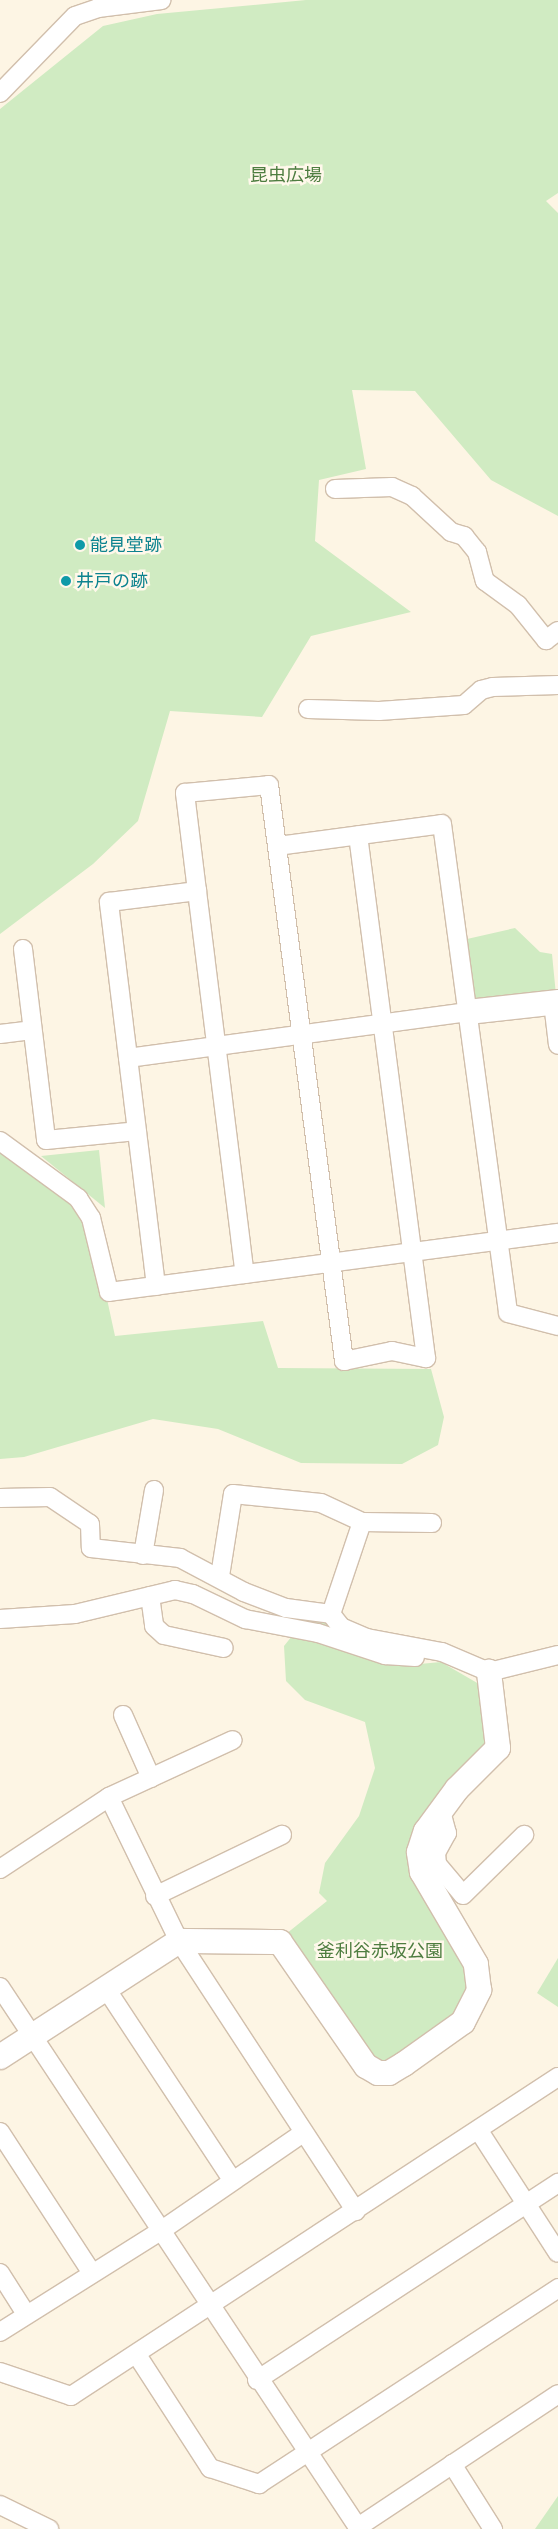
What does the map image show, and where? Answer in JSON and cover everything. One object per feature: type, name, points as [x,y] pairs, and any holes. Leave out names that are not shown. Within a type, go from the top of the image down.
[{"type":"street","points":[[0,93],[75,16],[98,8],[161,0]]},
{"type":"street","points":[[335,489],[392,487],[412,496],[451,532],[464,536],[477,552],[485,581],[518,605],[554,640]]},
{"type":"street","points":[[308,709],[379,711],[464,705],[481,690],[493,687],[558,685]]},
{"type":"street","points":[[245,1274],[185,793],[269,785],[344,1361],[392,1351],[426,1358],[358,835]]},
{"type":"street","points":[[278,846],[442,824],[468,1012],[496,1243],[508,1313],[558,1326]]},
{"type":"street","points":[[156,1286],[109,902],[197,891]]},
{"type":"street","points":[[23,948],[46,1140],[137,1131]]},
{"type":"street","points":[[128,1058],[302,1037],[468,1012],[555,1003],[558,1045]]},
{"type":"street","points":[[0,1034],[32,1030]]},
{"type":"street","points":[[0,1141],[78,1198],[91,1218],[98,1236],[109,1292],[496,1243],[558,1233]]},
{"type":"street","points":[[143,1554],[154,1490]]},
{"type":"street","points":[[220,1576],[234,1494],[321,1503],[362,1522],[432,1523]]},
{"type":"street","points":[[0,1498],[50,1497],[90,1524],[91,1548],[180,1558],[220,1576],[244,1592],[286,1608],[331,1614],[340,1627],[366,1638],[442,1652],[490,1672],[558,1655]]},
{"type":"street","points":[[331,1614],[362,1522]]},
{"type":"street","points":[[0,1619],[75,1614],[175,1590],[193,1594],[244,1618],[318,1633],[385,1655],[418,1657],[442,1652]]},
{"type":"street","points":[[150,1596],[154,1626],[164,1635],[224,1648]]},
{"type":"street","points":[[0,2057],[105,1987],[179,1941],[280,1942],[366,2066],[378,2073],[389,2073],[463,2022],[479,1990],[476,1964],[422,1872],[419,1852],[426,1831],[441,1811],[498,1748],[490,1672]]},
{"type":"street","points":[[123,1715],[151,1778]]},
{"type":"street","points":[[0,1869],[109,1797],[233,1740]]},
{"type":"street","points":[[109,1797],[179,1941],[303,2133],[356,2211]]},
{"type":"street","points":[[441,1811],[447,1833],[436,1852],[437,1864],[463,1895],[524,1835]]},
{"type":"street","points":[[156,1896],[282,1835]]},
{"type":"street","points":[[0,1987],[159,2232],[358,2528],[558,2394]]},
{"type":"street","points":[[105,1987],[233,2181]]},
{"type":"street","points":[[0,2372],[71,2396],[137,2355],[479,2131],[558,2077]]},
{"type":"street","points":[[479,2131],[525,2205],[558,2253]]},
{"type":"street","points":[[0,2132],[92,2273]]},
{"type":"street","points":[[0,2332],[159,2232],[303,2133]]},
{"type":"street","points":[[257,2380],[558,2183]]},
{"type":"street","points":[[0,2273],[26,2314]]},
{"type":"street","points":[[137,2355],[210,2468],[259,2484],[558,2288]]},
{"type":"street","points":[[452,2464],[492,2529]]},
{"type":"street","points":[[0,2505],[49,2529]]},
{"type":"green space","name":"昆虫広場","points":[[306,0],[558,0],[558,193],[546,201],[558,213],[558,516],[491,480],[415,391],[352,390],[366,469],[319,480],[315,541],[411,612],[311,636],[262,717],[170,711],[138,821],[93,864],[0,934],[0,109],[103,26],[157,14]]},
{"type":"green space","points":[[515,928],[540,952],[552,954],[556,995],[475,1005],[467,939]]},
{"type":"green space","points":[[0,1140],[89,1216],[115,1336],[263,1321],[278,1368],[431,1369],[444,1417],[438,1445],[402,1464],[301,1463],[218,1429],[153,1419],[24,1457],[0,1459]]},
{"type":"green space","points":[[99,1150],[105,1208],[41,1156]]},
{"type":"green space","name":"釜利谷赤坂公園","points":[[303,1616],[330,1623],[409,1665],[441,1662],[479,1684],[487,1741],[411,1849],[467,1966],[469,1986],[457,2016],[387,2064],[372,2061],[286,1934],[327,1901],[319,1893],[325,1863],[359,1816],[375,1768],[365,1722],[305,1700],[286,1681],[284,1646],[292,1636],[304,1636]]},
{"type":"green space","points":[[558,1958],[558,2007],[537,1993]]},
{"type":"green space","points":[[558,2496],[558,2529],[535,2529]]},
{"type":"place","name":"能見堂跡","points":[[80,545]]},
{"type":"place","name":"井戸の跡","points":[[66,581]]}]
